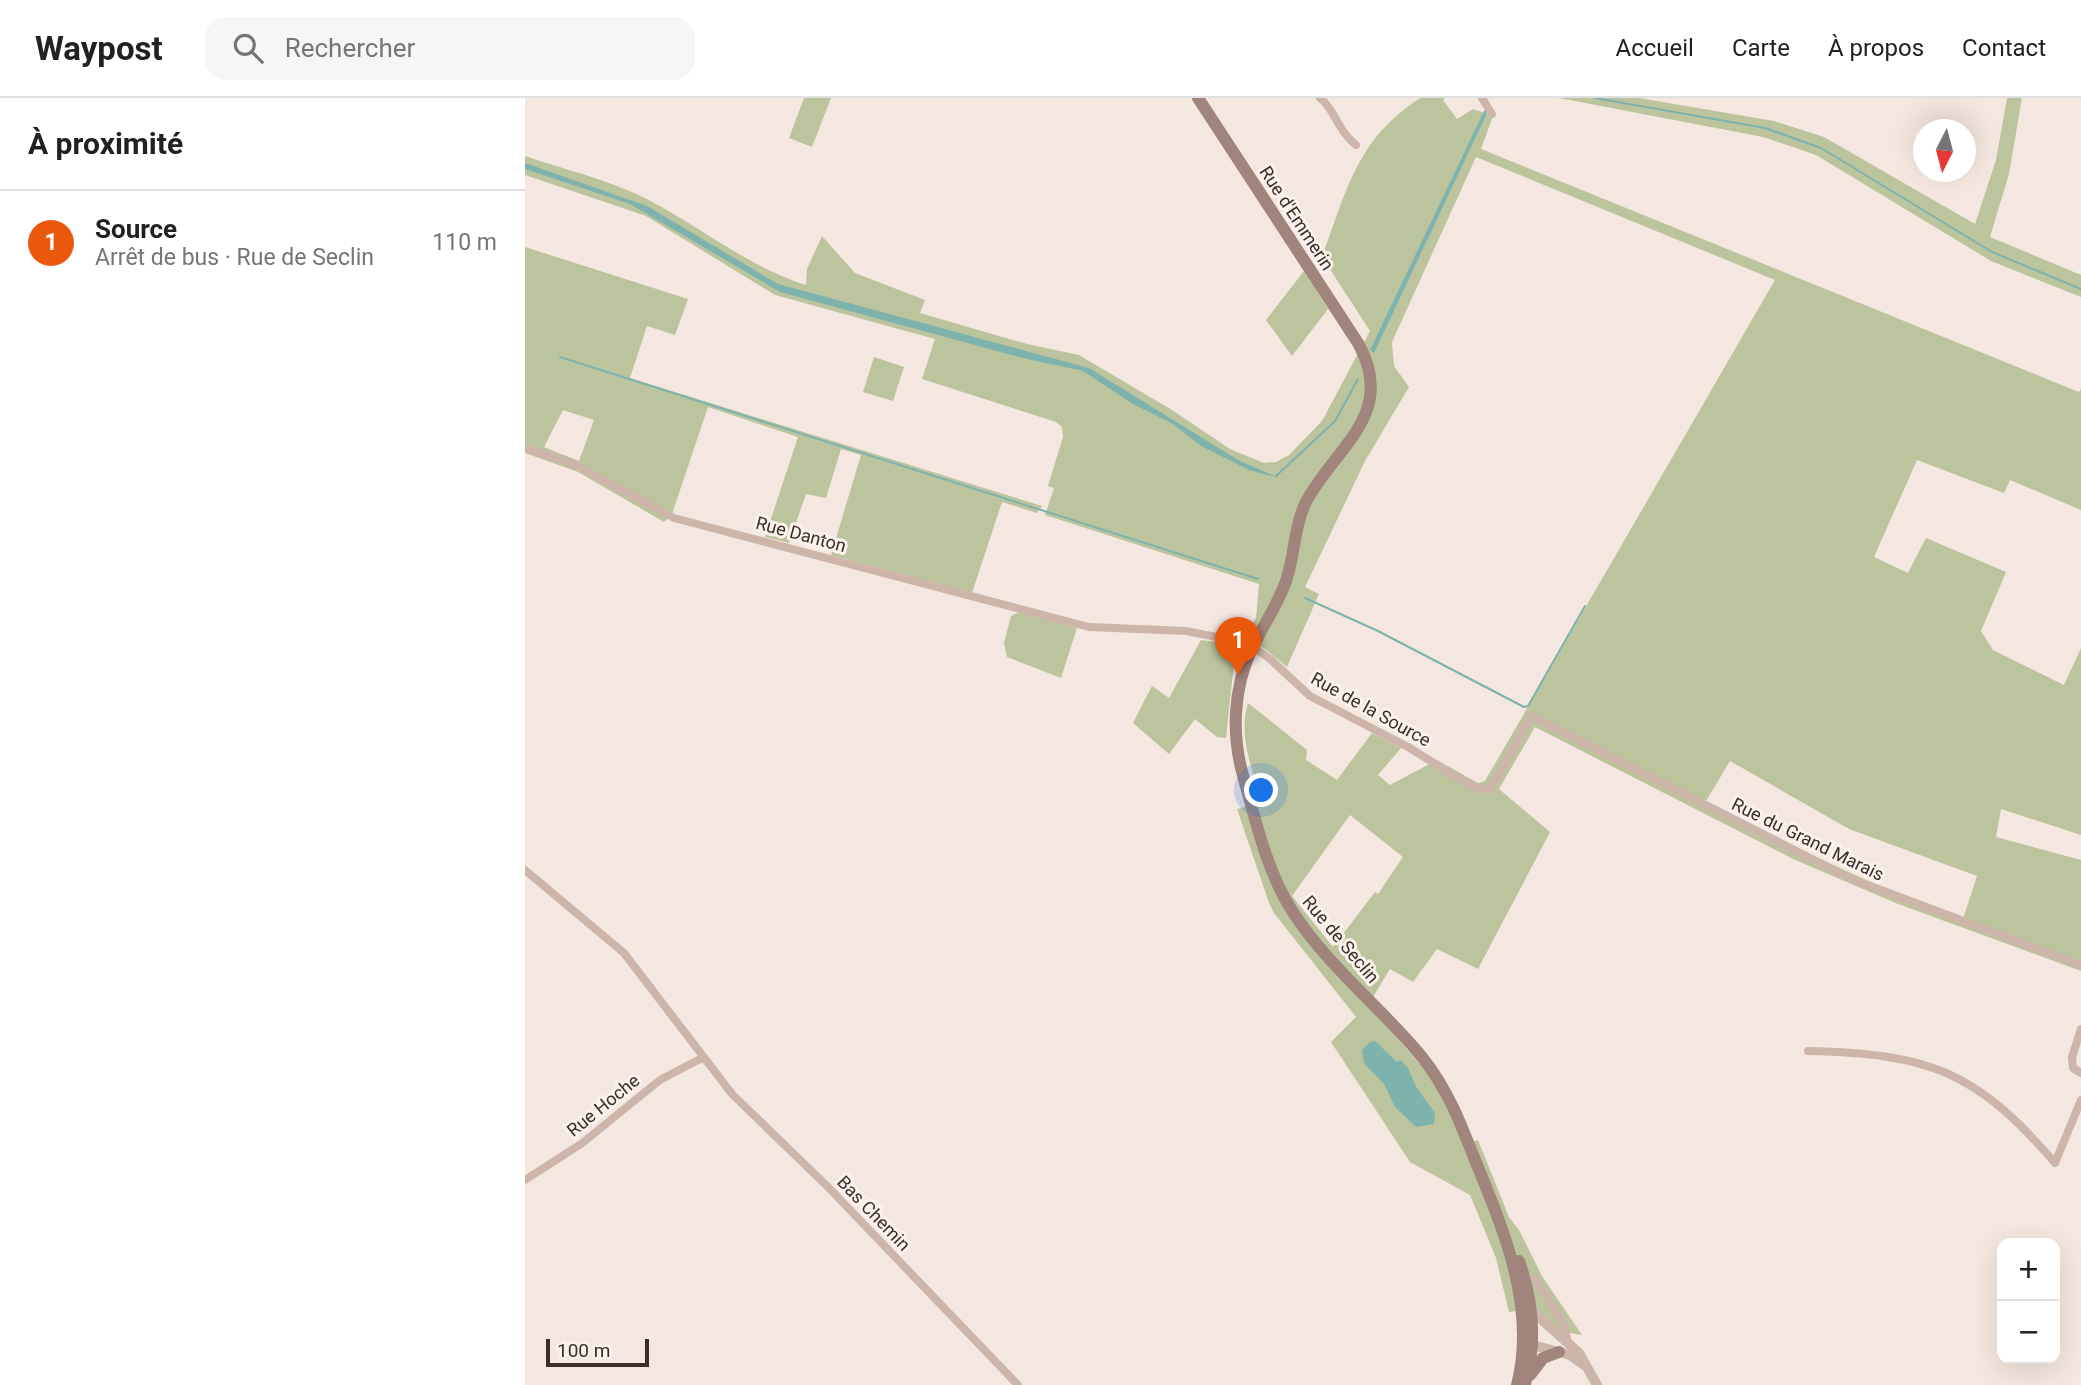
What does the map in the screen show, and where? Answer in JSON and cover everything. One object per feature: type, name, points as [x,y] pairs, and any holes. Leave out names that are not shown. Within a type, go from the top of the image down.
[{"type":"main road","name":"Rue d'Emmerin","points":[[1198,98],[1365,359]]},
{"type":"main road","name":"Rue de Seclin","points":[[1365,359],[1371,387],[1366,415],[1355,436],[1305,505],[1286,581],[1254,646],[1239,689],[1236,741],[1246,786],[1277,882],[1289,906],[1310,935],[1423,1058],[1450,1101],[1495,1210]]},
{"type":"main road","points":[[1495,1210],[1518,1259],[1531,1310],[1525,1385]]},
{"type":"main road","points":[[1495,1210],[1518,1288],[1529,1342],[1517,1385]]},
{"type":"main road","points":[[1525,1385],[1541,1360],[1563,1347]]},
{"type":"street","points":[[1336,98],[1324,101],[1341,132],[1356,145]]},
{"type":"street","points":[[1483,100],[1491,113]]},
{"type":"street","name":"Rue Danton","points":[[525,448],[573,464],[674,518],[1079,625]]},
{"type":"street","name":"Rue de la Source","points":[[1079,625],[1103,629],[1185,631],[1254,646],[1310,696],[1408,747],[1476,788],[1490,790],[1531,716]]},
{"type":"street","name":"Rue du Grand Marais","points":[[1531,716],[1849,878],[2081,965]]},
{"type":"street","name":"Bas Chemin","points":[[525,870],[628,957],[704,1061],[732,1094],[828,1187],[1018,1385]]},
{"type":"street","points":[[2081,1029],[2071,1061],[2073,1068],[2081,1073]]},
{"type":"street","points":[[1808,1051],[1877,1055],[1931,1067],[1957,1077],[1998,1102],[2027,1129],[2055,1163],[2081,1100]]},
{"type":"street","name":"Rue Hoche","points":[[525,1180],[581,1144],[652,1085],[704,1061]]},
{"type":"street","points":[[1535,1279],[1563,1322],[1563,1347]]},
{"type":"street","points":[[1531,1310],[1558,1335],[1563,1347],[1589,1370],[1597,1385]]},
{"type":"street","points":[[1529,1342],[1558,1335]]},
{"type":"street","points":[[1529,1342],[1563,1347]]},
{"type":"green space","points":[[804,98],[831,98],[812,147],[789,138]]},
{"type":"green space","points":[[1420,98],[1445,98],[1443,100],[1457,119],[1473,109],[1493,116],[1481,149],[2079,392],[2081,389],[2081,510],[2010,480],[2004,493],[1917,460],[1874,557],[1908,573],[1926,538],[2006,572],[1981,631],[1993,650],[2064,685],[2081,648],[2081,835],[2001,809],[1996,837],[2081,860],[2081,971],[1898,904],[1793,859],[1535,727],[1499,789],[1550,832],[1478,969],[1437,949],[1413,982],[1390,969],[1368,1005],[1433,1079],[1464,1145],[1478,1140],[1509,1217],[1519,1230],[1542,1276],[1582,1335],[1559,1331],[1518,1311],[1509,1312],[1496,1258],[1470,1195],[1410,1162],[1331,1042],[1356,1017],[1274,913],[1237,809],[1262,802],[1247,752],[1245,716],[1248,703],[1307,750],[1306,760],[1337,780],[1372,733],[1401,748],[1378,775],[1390,785],[1437,760],[1478,783],[1485,781],[1775,280],[1476,157],[1392,342],[1394,366],[1409,387],[1365,461],[1305,587],[1319,594],[1287,667],[1265,649],[1244,637],[1256,618],[1259,584],[1045,515],[1054,488],[1048,486],[1063,437],[1062,427],[1056,422],[922,379],[935,339],[775,295],[646,216],[525,175],[525,156],[624,189],[675,215],[766,269],[806,285],[807,269],[822,236],[855,273],[925,300],[920,313],[1027,344],[1079,355],[1172,410],[1230,449],[1264,463],[1276,462],[1289,455],[1322,421],[1370,331],[1322,257],[1356,168],[1381,131]],"holes":[[[1730,761],[1849,829],[1977,876],[1963,919],[1832,864],[1706,801]],[[1350,815],[1403,857],[1378,894],[1375,892],[1333,947],[1292,896]]]},
{"type":"green space","points":[[1559,98],[1639,98],[1774,121],[1824,137],[1975,224],[1996,160],[2007,98],[2022,98],[2009,174],[1990,237],[2081,275],[2081,297],[1991,261],[1816,155],[1763,137]]},
{"type":"green space","points":[[525,247],[688,299],[675,335],[647,326],[630,378],[1042,506],[1037,513],[1002,502],[972,593],[831,555],[861,455],[841,449],[826,498],[806,494],[789,543],[765,537],[798,437],[708,407],[672,514],[664,522],[578,472],[525,453]],"holes":[[[563,410],[594,420],[579,461],[544,447]]]},
{"type":"green space","points":[[1304,271],[1328,309],[1292,356],[1266,320]]},
{"type":"green space","points":[[874,357],[904,367],[893,401],[863,392]]},
{"type":"green space","points":[[1019,612],[1077,628],[1061,678],[1007,657],[1004,643],[1011,616]]},
{"type":"green space","points":[[1201,640],[1232,644],[1235,653],[1226,738],[1217,737],[1195,719],[1169,754],[1133,723],[1152,686],[1169,698]]},
{"type":"water","points":[[1485,109],[1487,113],[1374,353],[1370,350]]},
{"type":"water","points":[[525,163],[647,206],[778,284],[1089,368],[1238,460],[1279,478],[1249,470],[1201,446],[1173,424],[1133,404],[1083,371],[1023,358],[780,292],[630,204],[525,169]]},
{"type":"water","points":[[1375,1041],[1397,1062],[1401,1060],[1408,1068],[1416,1087],[1435,1113],[1434,1124],[1416,1127],[1395,1107],[1384,1084],[1364,1063],[1362,1050]]},
{"type":"waterway","points":[[1595,98],[1765,128],[1821,148],[1992,252],[2081,289]]},
{"type":"waterway","points":[[560,357],[1258,579]]},
{"type":"waterway","points":[[1276,476],[1335,421],[1358,379]]},
{"type":"waterway","points":[[1305,598],[1378,631],[1524,707],[1528,706],[1585,606]]},
{"type":"place","name":"Source","points":[[1238,675]]}]
